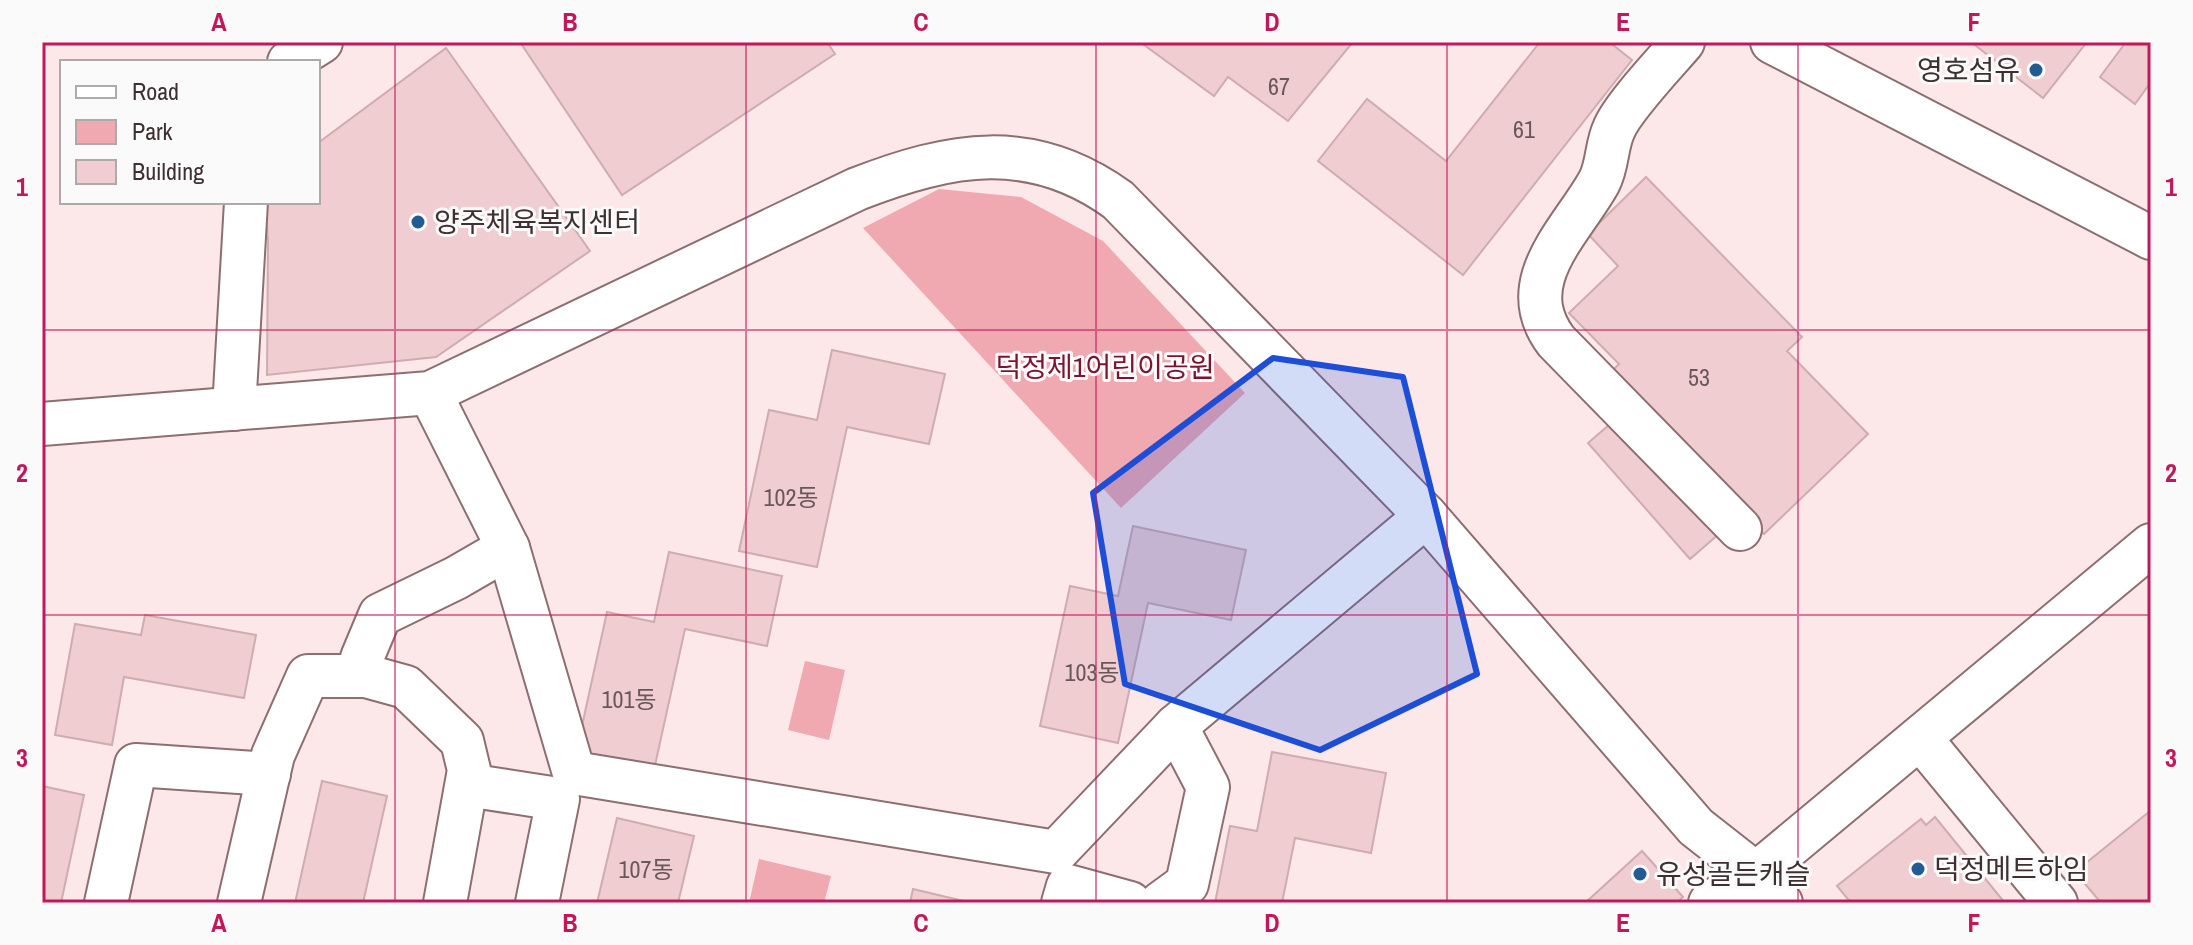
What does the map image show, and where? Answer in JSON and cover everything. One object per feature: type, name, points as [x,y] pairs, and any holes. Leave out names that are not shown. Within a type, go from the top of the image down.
[{"type":"street","points":[[292,60],[321,42]]},
{"type":"street","points":[[1683,42],[1614,129],[1605,170],[1547,265],[1541,288],[1542,312],[1546,327],[1556,341],[1740,529]]},
{"type":"street","points":[[1772,42],[2151,238]]},
{"type":"street","points":[[42,424],[430,393],[857,189],[908,170],[947,161],[992,157],[1060,168],[1098,186],[1118,200],[1426,516],[1696,827],[1768,889]]},
{"type":"street","points":[[234,409],[246,204]]},
{"type":"street","points":[[430,393],[508,548],[574,773],[1056,852],[1176,726],[1426,516]]},
{"type":"street","points":[[1710,903],[1768,889],[1920,738],[2151,545]]},
{"type":"street","points":[[366,676],[362,658],[380,615],[456,578],[508,548]]},
{"type":"street","points":[[239,903],[273,755],[308,676],[366,676],[406,687],[462,741],[469,770],[445,903]]},
{"type":"street","points":[[1161,903],[1187,884],[1208,787],[1176,726]]},
{"type":"street","points":[[1920,738],[2056,903]]},
{"type":"street","points":[[106,903],[136,765],[269,774]]},
{"type":"street","points":[[467,785],[558,799],[537,903]]},
{"type":"street","points":[[1063,903],[1068,886],[1130,903]]},
{"type":"highlighted area","points":[[1273,358],[1403,377],[1477,674],[1320,750],[1125,684],[1093,493]]},
{"type":"green space","name":"덕정제1어린이공원","points":[[939,189],[1021,197],[1103,241],[1245,393],[1121,508],[863,228]]},
{"type":"green space","points":[[805,661],[845,670],[829,740],[788,730]]},
{"type":"green space","points":[[759,859],[831,876],[824,903],[749,903]]},
{"type":"building","points":[[520,42],[827,42],[835,54],[622,195]]},
{"type":"building","points":[[1140,42],[1353,42],[1288,121],[1228,77],[1214,96]]},
{"type":"building","points":[[1540,42],[1609,42],[1632,60],[1463,275],[1318,161],[1367,99],[1446,161]]},
{"type":"building","name":"영호섬유","points":[[1971,42],[2087,42],[2043,98]]},
{"type":"building","points":[[2126,42],[2151,42],[2151,82],[2135,104],[2100,77]]},
{"type":"building","name":"양주체육복지센터","points":[[446,48],[590,251],[436,357],[267,375],[268,241],[265,204],[320,204],[320,142]]},
{"type":"building","points":[[1646,177],[1802,337],[1787,351],[1868,434],[1764,534],[1609,374],[1619,364],[1569,313],[1618,266],[1588,234]]},
{"type":"building","points":[[832,350],[945,374],[929,444],[847,427],[817,567],[739,551],[769,410],[817,420]]},
{"type":"building","points":[[1617,418],[1719,534],[1690,559],[1588,443]]},
{"type":"building","points":[[1133,526],[1246,550],[1231,620],[1148,603],[1118,743],[1040,726],[1070,586],[1118,596]]},
{"type":"building","points":[[669,552],[782,576],[767,646],[685,629],[654,770],[576,753],[607,612],[654,622]]},
{"type":"building","points":[[145,615],[256,635],[244,698],[124,677],[112,745],[55,735],[75,624],[141,635]]},
{"type":"building","points":[[1272,752],[1386,773],[1371,853],[1295,838],[1282,903],[1215,903],[1230,826],[1257,831]]},
{"type":"building","points":[[322,781],[387,796],[363,903],[295,903]]},
{"type":"building","points":[[42,786],[84,795],[61,903],[42,903]]},
{"type":"building","points":[[2150,811],[2151,903],[2101,903],[2075,872]]},
{"type":"building","name":"덕정메트하임","points":[[1935,817],[2005,903],[1851,903],[1837,886],[1921,819],[1926,825]]},
{"type":"building","points":[[617,818],[694,836],[678,903],[597,903]]},
{"type":"building","name":"유성골든캐슬","points":[[1642,851],[1683,897],[1676,903],[1585,903]]},
{"type":"building","points":[[913,889],[972,903],[910,903]]},
{"type":"place","name":"영호섬유","points":[[2036,70]]},
{"type":"place","name":"양주체육복지센터","points":[[418,222]]},
{"type":"place","name":"덕정메트하임","points":[[1918,869]]},
{"type":"place","name":"유성골든캐슬","points":[[1640,874]]}]
